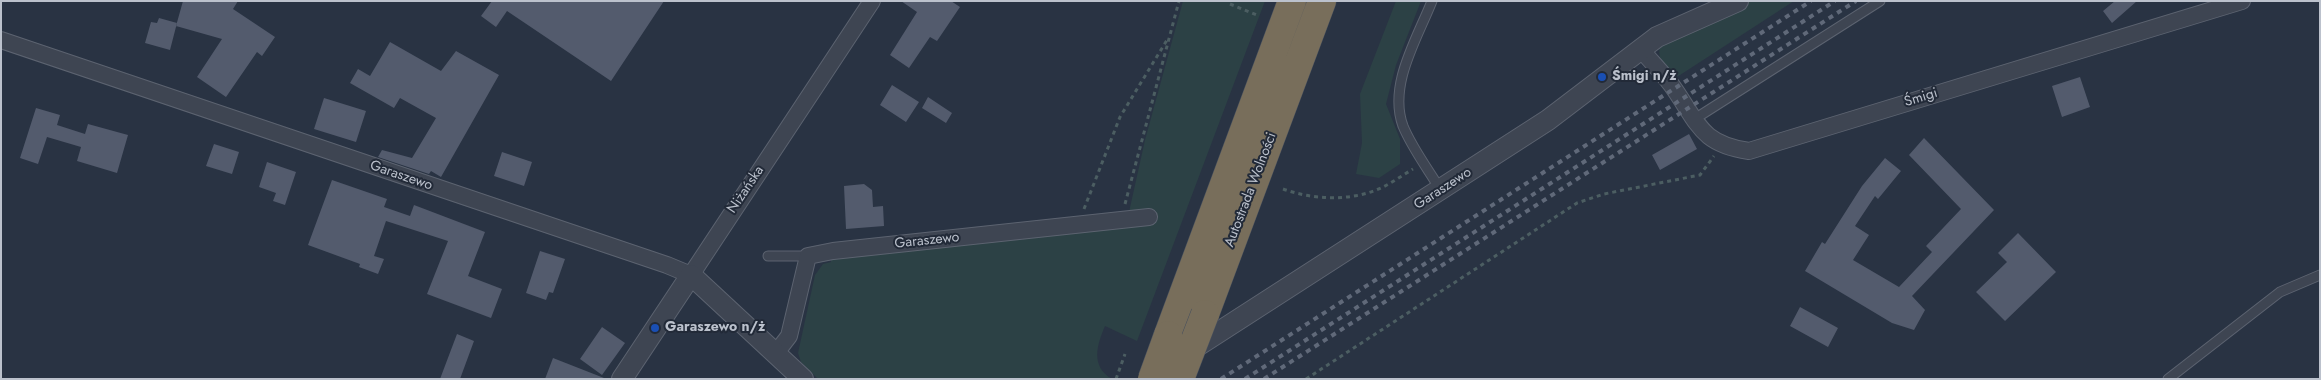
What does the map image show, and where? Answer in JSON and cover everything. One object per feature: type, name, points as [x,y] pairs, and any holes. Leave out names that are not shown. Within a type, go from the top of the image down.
[{"type":"highway","name":"Autostrada Wolności","points":[[1152,379],[1292,1]]},
{"type":"highway","name":"Autostrada Wolności","points":[[1180,379],[1322,1]]},
{"type":"street","name":"Niżańska","points":[[622,379],[872,1]]},
{"type":"street","name":"Garaszewo","points":[[1147,379],[1441,191],[1548,120],[1640,48],[1675,27],[1738,1]]},
{"type":"street","name":"Śmigi","points":[[1640,48],[1674,89],[1693,120],[1708,137],[1721,145],[1749,151],[2242,1]]},
{"type":"street","name":"Garaszewo","points":[[1,40],[667,265],[691,275],[803,379]]},
{"type":"street","name":"Garaszewo","points":[[808,256],[833,251],[1149,217]]},
{"type":"street","points":[[776,354],[789,336],[808,256]]},
{"type":"lane","points":[[1432,1],[1406,64],[1399,91],[1400,116],[1404,128],[1441,191]]},
{"type":"lane","points":[[1693,120],[1880,1]]},
{"type":"lane","points":[[768,256],[808,256]]},
{"type":"lane","points":[[2168,379],[2280,292],[2320,275]]},
{"type":"path","points":[[1116,220],[1130,188],[1180,1]]},
{"type":"path","points":[[1230,4],[1257,14]]},
{"type":"path","points":[[1081,224],[1085,202],[1120,117],[1170,36]]},
{"type":"path","points":[[1306,379],[1577,202],[1604,194],[1700,175],[1721,145]]},
{"type":"path","points":[[1283,189],[1307,197],[1361,194],[1383,187],[1424,162]]},
{"type":"path","points":[[1116,379],[1126,354]]},
{"type":"green space","points":[[1183,1],[1265,1],[1137,341],[1105,326],[1097,355],[1100,368],[1112,379],[818,379],[801,362],[798,353],[815,275],[823,264],[831,262],[831,258],[1129,212],[1145,140]]},
{"type":"green space","points":[[1396,1],[1421,1],[1396,65],[1386,104],[1400,139],[1400,164],[1379,178],[1356,174],[1362,143],[1360,94]]},
{"type":"green space","points":[[1751,1],[1794,1],[1677,77],[1663,62],[1659,54],[1661,44]]},
{"type":"building","points":[[183,1],[238,1],[233,9],[275,37],[262,56],[257,52],[226,97],[197,77],[222,39],[176,26]]},
{"type":"building","points":[[492,1],[664,1],[611,81],[507,11],[496,27],[481,16]]},
{"type":"building","points":[[901,1],[951,1],[960,7],[937,41],[930,37],[909,68],[890,55],[917,12]]},
{"type":"building","points":[[2115,1],[2137,1],[2112,23],[2103,11]]},
{"type":"building","points":[[159,18],[177,23],[170,50],[145,43],[151,22],[157,23]]},
{"type":"building","points":[[390,42],[441,71],[456,51],[499,75],[441,177],[431,171],[429,174],[378,157],[382,150],[412,158],[436,118],[400,98],[394,108],[350,83],[358,69],[370,76]]},
{"type":"building","points":[[2080,77],[2090,107],[2062,117],[2052,86]]},
{"type":"building","points":[[892,85],[919,102],[906,122],[880,105]]},
{"type":"building","points":[[928,97],[952,113],[946,123],[922,108]]},
{"type":"building","points":[[324,98],[366,111],[356,142],[314,129]]},
{"type":"building","points":[[36,108],[60,115],[57,125],[85,134],[88,124],[128,135],[117,173],[77,161],[81,147],[47,137],[38,164],[20,158]]},
{"type":"building","points":[[1689,134],[1697,149],[1660,170],[1652,155]]},
{"type":"building","points":[[1924,138],[1994,210],[1912,296],[1925,310],[1914,330],[1892,323],[1805,271],[1822,242],[1825,244],[1862,186],[1885,158],[1901,171],[1878,199],[1875,196],[1855,226],[1869,235],[1853,260],[1899,287],[1932,252],[1926,246],[1961,209],[1909,155]]},
{"type":"building","points":[[214,144],[239,152],[232,174],[206,166]]},
{"type":"building","points":[[502,152],[532,162],[524,186],[494,176]]},
{"type":"building","points":[[267,162],[296,172],[285,205],[273,201],[276,193],[259,187]]},
{"type":"building","points":[[332,180],[387,199],[384,207],[410,216],[414,205],[485,232],[468,276],[502,289],[491,318],[427,294],[448,241],[386,221],[374,256],[384,259],[378,274],[359,267],[360,264],[308,245]]},
{"type":"building","points":[[864,184],[872,190],[873,207],[883,206],[884,226],[846,229],[844,186]]},
{"type":"building","points":[[2018,233],[2056,272],[2005,321],[1976,292],[2007,262],[1998,253]]},
{"type":"building","points":[[540,251],[565,259],[553,293],[549,292],[546,300],[526,293]]},
{"type":"building","points":[[1800,307],[1838,328],[1828,347],[1790,326]]},
{"type":"building","points":[[602,327],[625,343],[602,375],[580,359]]},
{"type":"building","points":[[457,334],[474,341],[460,379],[440,379]]},
{"type":"building","points":[[553,358],[604,378],[604,379],[545,379]]},
{"type":"railway","points":[[1221,379],[1811,1]]},
{"type":"railway","points":[[1245,379],[1835,1]]},
{"type":"railway","points":[[1264,379],[1856,1]]},
{"type":"place","name":"Śmigi n/ż","points":[[1602,77]]},
{"type":"place","name":"Garaszewo n/ż","points":[[655,328]]}]
